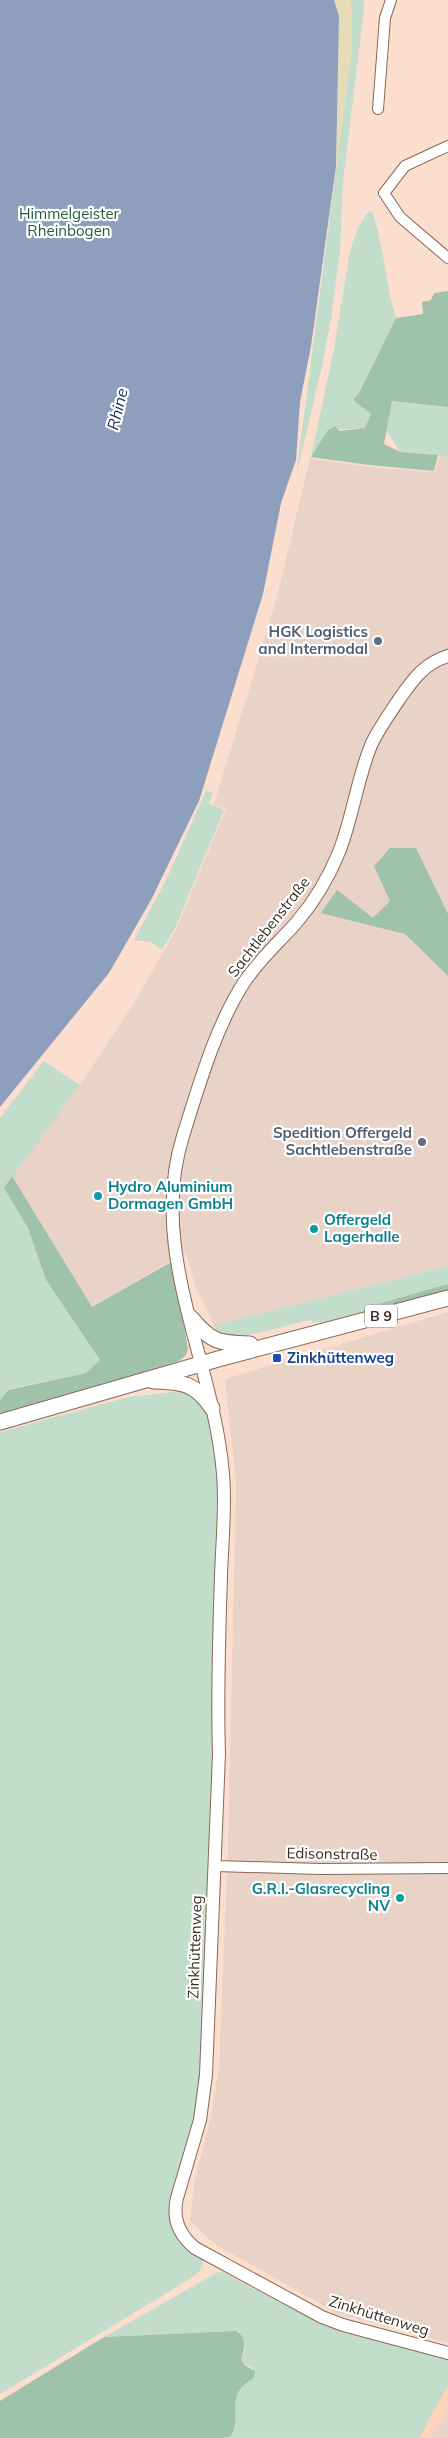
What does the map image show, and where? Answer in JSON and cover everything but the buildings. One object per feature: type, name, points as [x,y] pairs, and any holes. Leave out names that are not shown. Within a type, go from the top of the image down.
[{"type":"main road","name":"B 9","points":[[0,1422],[201,1363],[448,1298]]},
{"type":"main road","points":[[191,1318],[204,1334],[217,1342],[270,1345]]},
{"type":"main road","points":[[141,1380],[189,1385],[198,1391],[212,1408]]},
{"type":"street","points":[[378,109],[385,18],[391,0]]},
{"type":"street","points":[[448,146],[405,166],[384,193],[400,217],[448,258]]},
{"type":"street","name":"Sachtlebenstraße","points":[[201,1363],[178,1268],[173,1236],[173,1184],[183,1138],[221,1029],[234,1000],[246,980],[307,909],[330,870],[348,826],[372,745],[382,724],[414,678],[426,666],[448,656]]},
{"type":"street","name":"Zinkhüttenweg","points":[[201,1363],[221,1452],[224,1496],[217,1708],[219,1754],[205,2094],[177,2198],[175,2208],[178,2228],[195,2248],[322,2316],[343,2325],[448,2353]]},
{"type":"street","name":"Edisonstraße","points":[[214,1866],[320,1869],[448,1868]]},
{"type":"shaded area","points":[[440,455],[448,456],[448,1266],[214,1325],[195,1285],[186,1252],[92,1307],[12,1176],[80,1085],[134,1003],[175,932],[226,809],[214,804],[276,601],[310,458],[367,467],[435,472]]},
{"type":"shaded area","points":[[448,1312],[448,2343],[338,2314],[213,2243],[190,2220],[194,2183],[209,2125],[219,2069],[228,1845],[236,1484],[225,1379]]},
{"type":"shaded area","points":[[448,2385],[448,2407],[430,2438],[419,2438]]},
{"type":"shaded area","points":[[448,2407],[448,2438],[430,2438],[438,2425]]},
{"type":"green space","points":[[351,0],[364,0],[364,9],[343,182],[340,251],[331,319],[322,366],[296,477],[352,47]]},
{"type":"green space","points":[[372,211],[396,318],[359,393],[353,400],[371,414],[365,428],[329,430],[311,457],[334,349],[350,251],[357,230],[366,214]]},
{"type":"green space","points":[[448,291],[448,407],[392,401],[384,444],[400,452],[438,455],[434,471],[311,457],[328,430],[335,426],[339,431],[365,428],[371,414],[353,400],[359,393],[396,318],[423,314],[422,302],[431,300],[434,293]]},
{"type":"green space","points":[[391,401],[448,407],[448,456],[400,452],[386,430]]},
{"type":"green space","points":[[206,791],[213,793],[209,803],[224,810],[175,928],[162,950],[151,942],[134,940],[166,880]]},
{"type":"green space","points":[[390,848],[416,848],[448,914],[448,976],[405,934],[321,913],[337,890],[373,918],[390,901],[374,866]]},
{"type":"green space","points":[[44,1061],[80,1085],[4,1188],[28,1228],[46,1280],[100,1360],[86,1373],[8,1389],[0,1400],[0,1118]]},
{"type":"green space","points":[[12,1176],[92,1307],[173,1261],[188,1349],[186,1355],[179,1361],[0,1416],[0,1400],[8,1390],[86,1373],[100,1360],[46,1280],[28,1228],[4,1188]]},
{"type":"green space","points":[[448,1266],[448,1284],[367,1307],[369,1314],[350,1319],[313,1323],[312,1320],[264,1332],[238,1336],[227,1335],[217,1331],[214,1325]]},
{"type":"green space","points":[[448,1284],[448,1292],[369,1314],[367,1307]]},
{"type":"green space","points":[[173,1392],[187,1393],[200,1399],[211,1424],[220,1476],[216,1506],[219,1529],[212,1817],[198,2105],[175,2185],[186,2247],[203,2260],[203,2265],[199,2272],[180,2285],[0,2394],[0,1432],[128,1397]]},
{"type":"green space","points":[[220,2271],[294,2309],[448,2358],[448,2385],[419,2438],[223,2438],[231,2436],[234,2428],[236,2420],[235,2405],[239,2391],[244,2384],[254,2378],[252,2367],[244,2365],[241,2359],[245,2349],[235,2331],[104,2337]]},
{"type":"green space","points":[[236,2331],[242,2336],[244,2343],[241,2359],[244,2365],[255,2371],[254,2378],[244,2384],[236,2398],[236,2420],[231,2436],[223,2438],[0,2438],[0,2401],[104,2337]]},
{"type":"sand","points":[[334,0],[351,0],[352,47],[336,173],[339,16]]},
{"type":"water","name":"Rhine","points":[[0,0],[334,0],[339,16],[336,166],[311,346],[300,402],[296,460],[281,503],[263,594],[199,801],[151,900],[109,973],[0,1107]]},
{"type":"place","name":"HGK Logistics and Intermodal","points":[[378,641]]},
{"type":"place","name":"Spedition Offergeld Sachtlebenstraße","points":[[422,1142]]},
{"type":"place","name":"Hydro Aluminium Dormagen GmbH","points":[[98,1196]]},
{"type":"place","name":"Offergeld Lagerhalle","points":[[314,1229]]},
{"type":"place","name":"Zinkhüttenweg","points":[[277,1358]]},
{"type":"place","name":"G.R.I.-Glasrecycling NV","points":[[400,1898]]},
{"type":"park label","name":"Himmelgeister Rheinbogen","points":[[69,222]]}]
